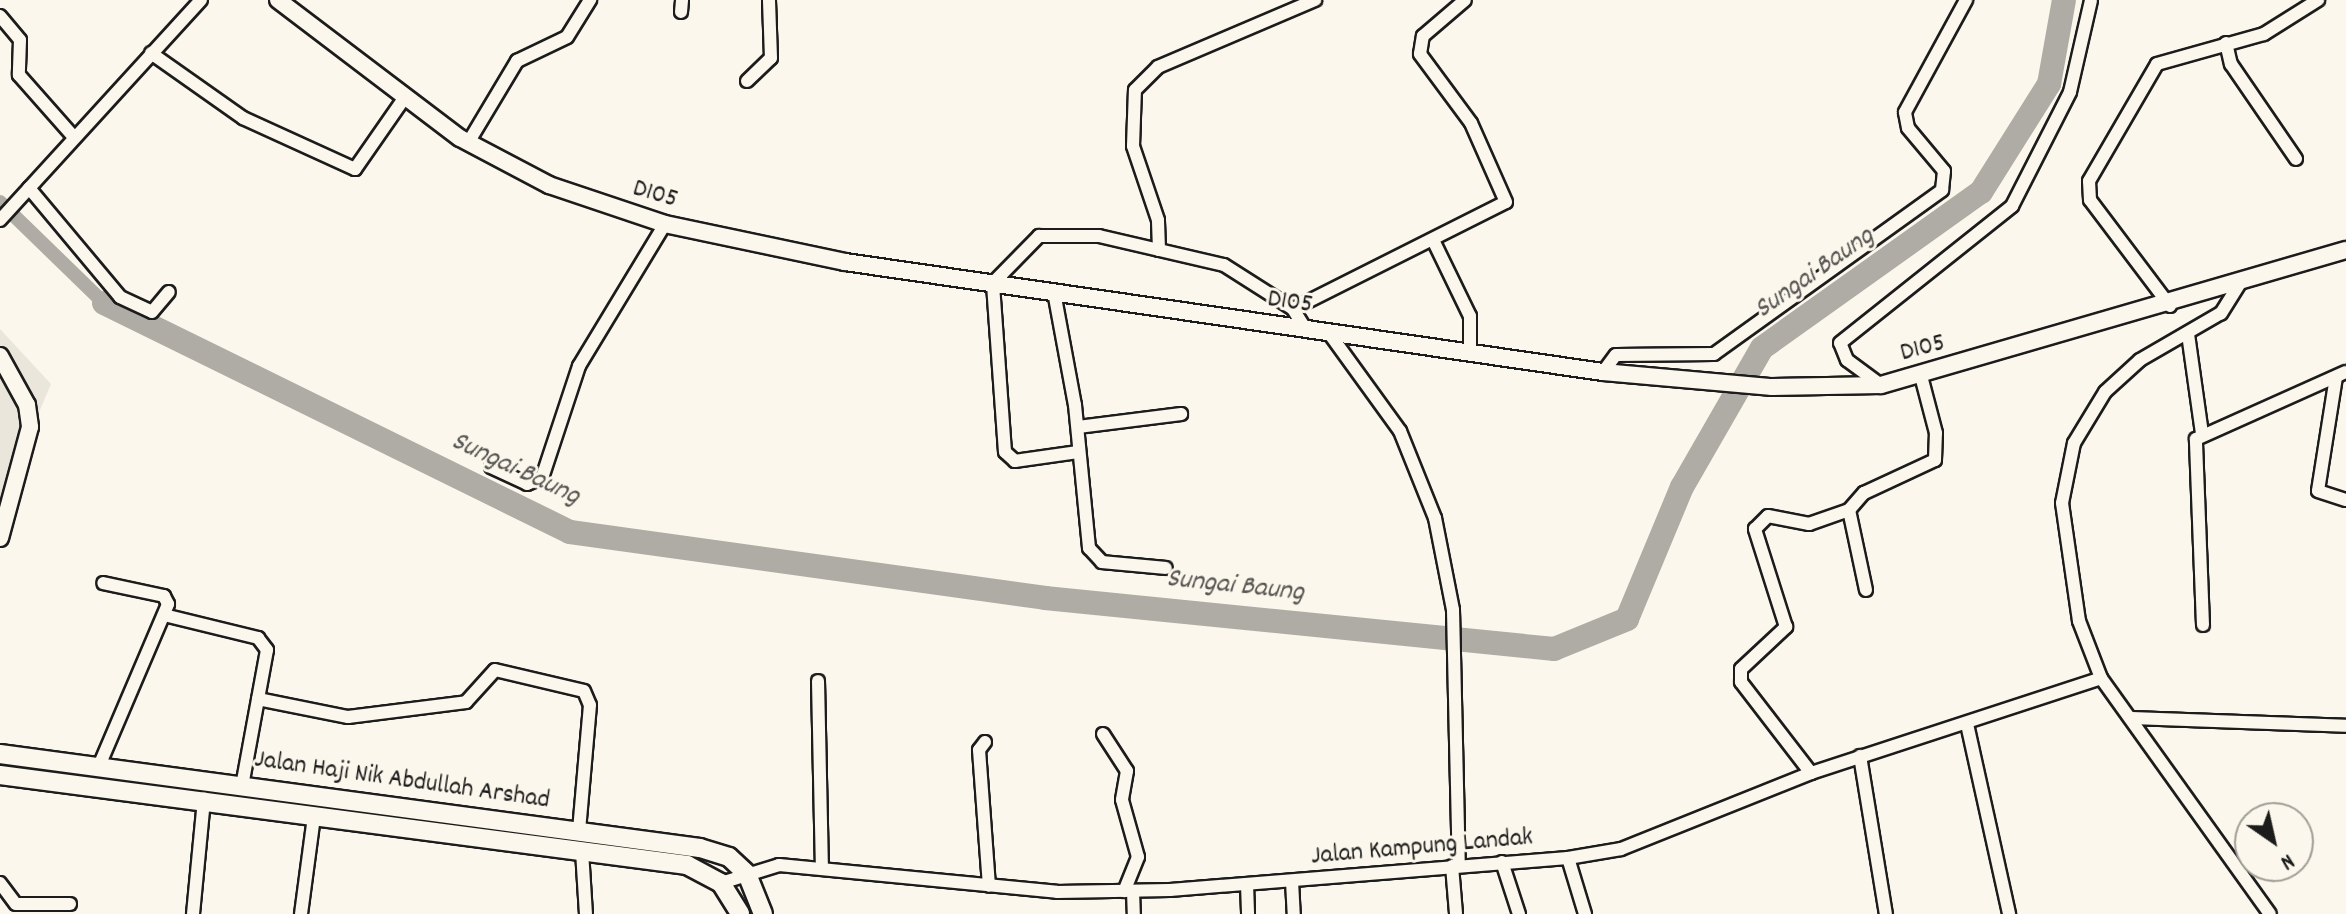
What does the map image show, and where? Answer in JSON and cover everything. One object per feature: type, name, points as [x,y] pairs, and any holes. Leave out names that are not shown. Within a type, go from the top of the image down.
[{"type":"main road","name":"Jalan Haji Nik Abdullah Arshad","points":[[0,754],[700,848],[729,857],[747,874]]},
{"type":"main road","name":"Jalan Haji Nik Abdullah Arshad","points":[[0,775],[204,799],[687,865],[721,883]]},
{"type":"main road","points":[[747,874],[763,914]]},
{"type":"main road","points":[[721,883],[740,914]]},
{"type":"street","points":[[0,220],[73,136],[201,0]]},
{"type":"street","name":"D105","points":[[278,0],[403,100],[468,143],[549,185],[665,224],[762,247],[1603,372],[1772,387],[1881,385],[2170,306],[2346,250]]},
{"type":"street","points":[[468,143],[517,61],[567,37],[590,0]]},
{"type":"street","points":[[747,81],[771,58],[769,0]]},
{"type":"street","points":[[1159,250],[1158,220],[1133,146],[1135,90],[1158,67],[1315,0]]},
{"type":"street","points":[[1293,309],[1434,242],[1506,202],[1471,123],[1420,54],[1423,36],[1465,0]]},
{"type":"street","points":[[1603,372],[1612,356],[1714,354],[1942,190],[1944,171],[1908,128],[1905,112],[1966,0]]},
{"type":"street","points":[[1881,385],[1847,360],[1843,337],[2012,206],[2070,92],[2091,0]]},
{"type":"street","points":[[2170,306],[2086,187],[2147,74],[2175,55],[2264,34],[2318,0]]},
{"type":"street","points":[[0,16],[20,40],[19,75],[73,136]]},
{"type":"street","points":[[2226,43],[2231,64],[2296,159]]},
{"type":"street","points":[[151,53],[243,118],[355,169],[403,100]]},
{"type":"street","points":[[29,188],[120,297],[152,312],[169,292]]},
{"type":"street","points":[[491,467],[527,484],[542,478],[579,366],[665,224]]},
{"type":"street","points":[[1078,452],[1022,461],[1006,456],[993,283],[1039,236],[1099,236],[1224,265],[1293,309],[1306,330]]},
{"type":"street","points":[[1434,242],[1470,316],[1470,351]]},
{"type":"street","points":[[2240,283],[2221,313],[2140,360],[2105,392],[2068,464],[2066,544],[2081,631],[2101,678],[2270,914]]},
{"type":"street","points":[[1054,292],[1078,427],[1078,452],[1095,556],[1166,568]]},
{"type":"street","points":[[1329,333],[1405,442],[1435,518],[1453,610],[1457,690],[1456,914]]},
{"type":"street","points":[[2188,334],[2202,433]]},
{"type":"street","points":[[0,356],[27,405],[30,427],[0,538]]},
{"type":"street","points":[[2203,625],[2195,443],[2202,433],[2341,374]]},
{"type":"street","points":[[2341,374],[2318,491],[2346,500]]},
{"type":"street","points":[[1811,773],[1741,682],[1741,669],[1786,627],[1755,529],[1768,516],[1809,524],[1849,510],[1864,493],[1935,460],[1936,433],[1921,376]]},
{"type":"street","points":[[1078,427],[1181,414]]},
{"type":"street","points":[[1849,510],[1866,590]]},
{"type":"street","points":[[99,766],[164,615],[164,596],[103,583]]},
{"type":"street","points":[[164,615],[258,638],[267,650],[242,786]]},
{"type":"street","points":[[258,699],[348,717],[466,702],[495,670],[584,691],[590,705],[579,831]]},
{"type":"street","name":"Jalan Kampung Landak","points":[[721,883],[747,874],[822,867],[989,886],[1128,891],[1568,858],[1621,849],[1811,773],[2101,678]]},
{"type":"street","points":[[818,681],[822,867]]},
{"type":"street","points":[[2131,718],[2346,726]]},
{"type":"street","points":[[1967,724],[2009,914]]},
{"type":"street","points":[[1103,734],[1127,771],[1122,800],[1138,857],[1128,891],[1134,914]]},
{"type":"street","points":[[985,742],[979,752],[989,886]]},
{"type":"street","points":[[1860,756],[1886,914]]},
{"type":"street","points":[[193,914],[204,799]]},
{"type":"street","points":[[301,914],[314,816]]},
{"type":"street","points":[[582,851],[586,914]]},
{"type":"street","points":[[1568,858],[1585,914]]},
{"type":"street","points":[[1502,862],[1519,914]]},
{"type":"street","points":[[1292,881],[1294,914]]},
{"type":"street","points":[[0,883],[16,904],[70,904]]},
{"type":"street","points":[[1247,884],[1248,914]]},
{"type":"shaded area","points":[[0,329],[51,384],[0,504]]},
{"type":"waterway","name":"Sungai Baung","points":[[104,303],[570,532],[1045,598],[1554,649],[1627,619],[1682,487],[1762,348],[1981,192],[2049,84],[2064,0]]},
{"type":"waterway","points":[[0,202],[104,303]]}]
